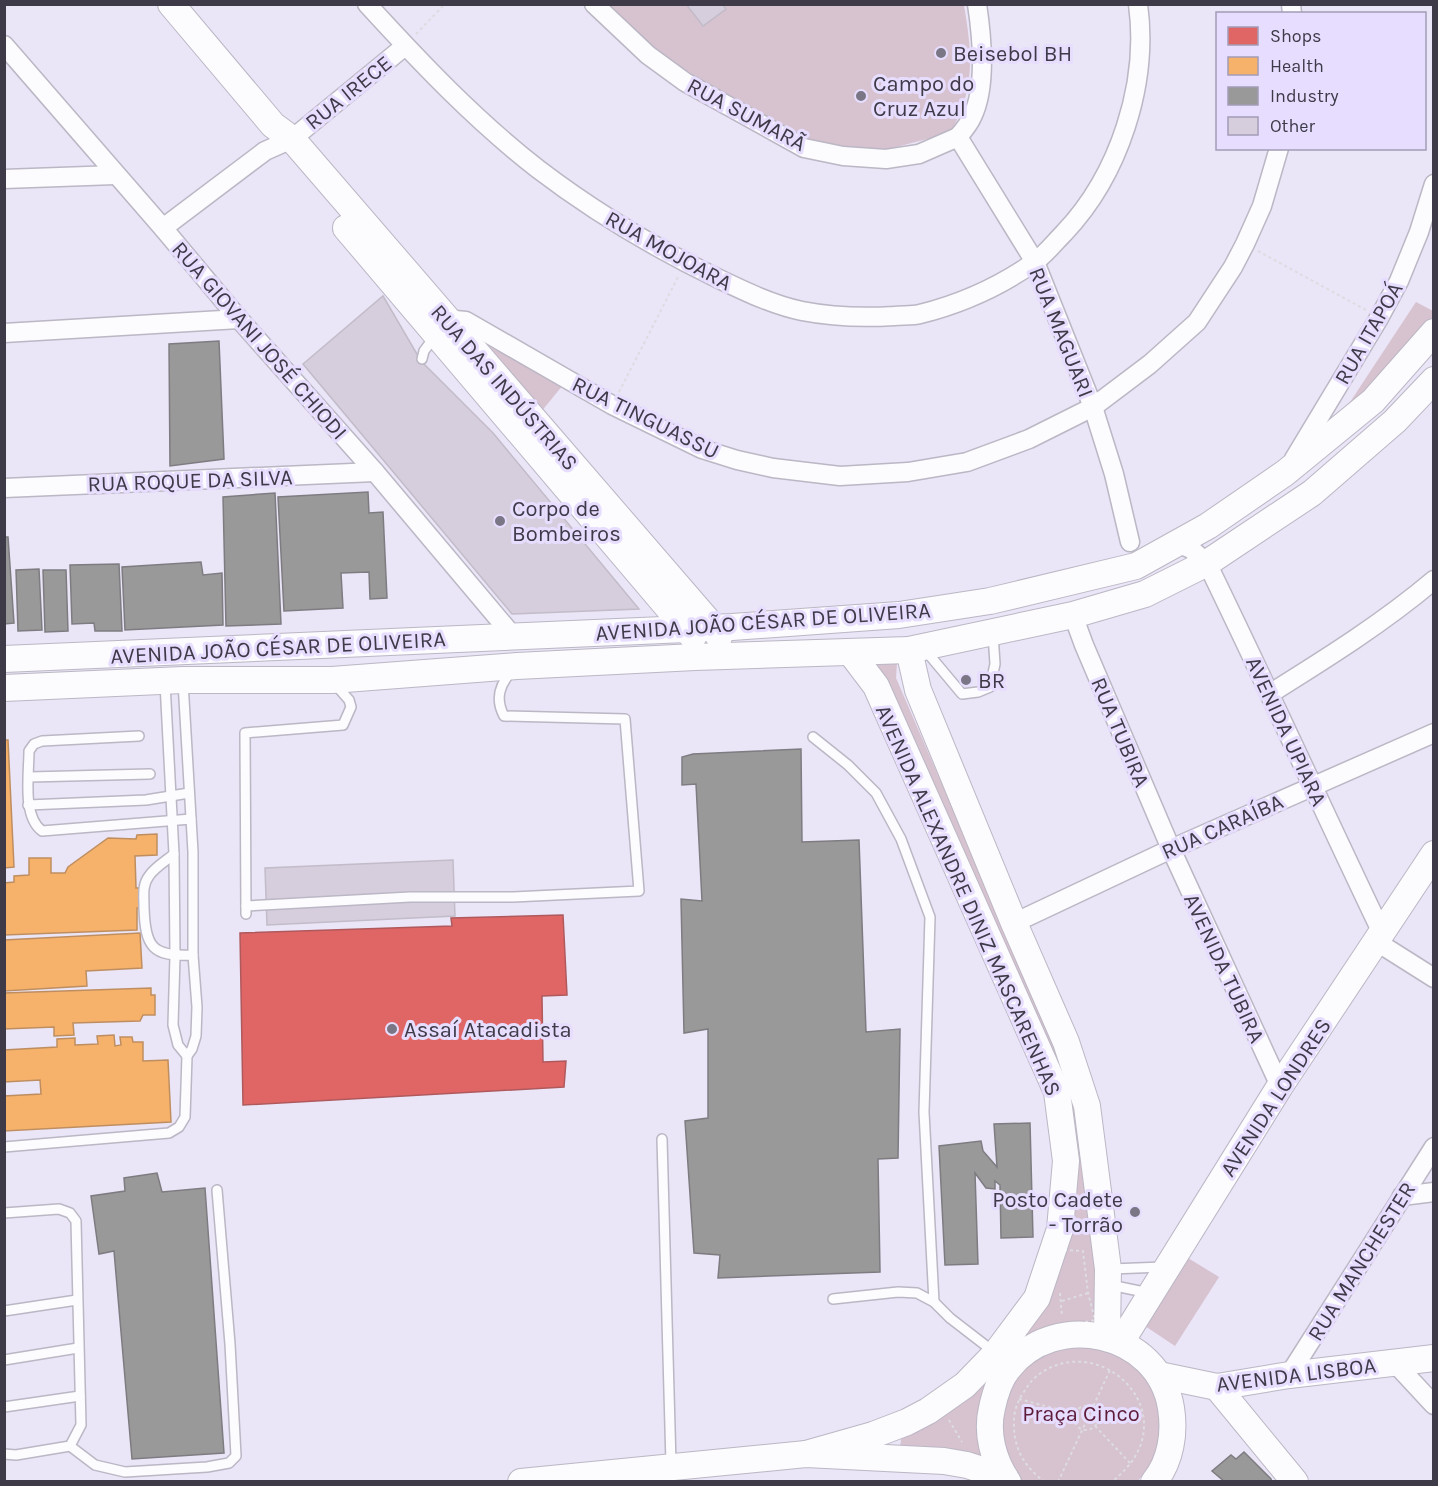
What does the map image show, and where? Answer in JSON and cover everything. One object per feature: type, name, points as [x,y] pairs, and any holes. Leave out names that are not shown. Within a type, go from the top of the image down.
[{"type":"street","name":"RUA DAS INDÚSTRIAS","points":[[171,4],[443,329],[687,628],[695,641],[700,657]]},
{"type":"street","name":"RUA MOJOARA","points":[[367,4],[405,46],[476,116],[538,169],[616,222],[686,262],[746,292],[800,310],[853,318],[919,314],[980,293],[1035,262],[1082,214],[1104,176],[1126,129],[1137,76],[1141,27],[1138,4]]},
{"type":"street","name":"RUA SUMARÃ","points":[[594,4],[648,55],[685,82],[804,148],[843,156],[886,159],[919,154],[958,137]]},
{"type":"street","points":[[958,137],[973,117],[982,79],[981,34],[977,4]]},
{"type":"street","name":"RUA GIOVANI JOSÉ CHIODI","points":[[4,45],[239,319],[375,472],[513,636]]},
{"type":"street","name":"RUA IRECE","points":[[163,228],[281,137],[405,46]]},
{"type":"street","name":"RUA MAGUARI","points":[[958,137],[1035,262],[1093,407],[1114,474],[1130,542]]},
{"type":"street","name":"RUA TINGUASSU","points":[[443,329],[461,319],[466,321],[612,405],[702,449],[737,460],[773,468],[840,476],[908,472],[967,462],[1029,439],[1093,407],[1150,364],[1197,322],[1233,267],[1245,243],[1262,206],[1278,150]]},
{"type":"street","points":[[4,179],[115,175]]},
{"type":"street","name":"RUA ITAPOÁ","points":[[1286,473],[1379,318],[1403,271],[1419,232],[1434,184]]},
{"type":"street","points":[[4,333],[239,319]]},
{"type":"street","name":"RUA DAS INDÚSTRIAS","points":[[443,329],[714,628],[727,657]]},
{"type":"street","name":"AVENIDA JOÃO CÉSAR DE OLIVEIRA","points":[[4,659],[714,628],[899,615],[990,601],[1136,566],[1208,526],[1286,473],[1372,401],[1434,332]]},
{"type":"street","name":"AVENIDA JOÃO CÉSAR DE OLIVEIRA","points":[[4,688],[174,680],[332,680],[517,666],[916,649],[1073,615],[1145,594],[1207,563],[1312,493],[1395,421],[1434,380]]},
{"type":"street","name":"RUA ROQUE DA SILVA","points":[[4,488],[375,472]]},
{"type":"street","name":"AVENIDA UPIARA","points":[[1176,543],[1191,549],[1207,563],[1270,693],[1380,937]]},
{"type":"street","points":[[1270,693],[1342,648],[1405,604],[1434,580]]},
{"type":"street","name":"RUA TUBIRA","points":[[1073,615],[1171,849]]},
{"type":"street","name":"AVENIDA ALEXANDRE DINIZ MASCARENHAS","points":[[916,649],[918,690],[1014,923],[1066,1042],[1087,1106],[1102,1281],[1114,1340]]},
{"type":"street","name":"AVENIDA ALEXANDRE DINIZ MASCARENHAS","points":[[851,653],[876,686],[1057,1092],[1066,1161],[1060,1229],[1037,1298],[1004,1359]]},
{"type":"street","name":"RUA CARAÍBA","points":[[1014,923],[1171,849],[1434,733]]},
{"type":"street","name":"AVENIDA TUBIRA","points":[[1171,849],[1280,1086]]},
{"type":"street","name":"AVENIDA LONDRES","points":[[1114,1340],[1151,1293],[1280,1086],[1434,854]]},
{"type":"street","points":[[1380,937],[1434,978]]},
{"type":"street","name":"RUA MANCHESTER","points":[[1289,1375],[1434,1147]]},
{"type":"street","points":[[1402,1196],[1434,1192]]},
{"type":"street","points":[[806,1454],[873,1435],[907,1422],[928,1412],[1004,1359],[1058,1337],[1083,1334],[1114,1340],[1142,1356],[1164,1387],[1174,1424],[1170,1451],[1154,1482]]},
{"type":"street","name":"AVENIDA LISBOA","points":[[1164,1387],[1217,1387],[1289,1375],[1434,1358]]},
{"type":"street","points":[[1004,1359],[1006,1371],[996,1391],[990,1420],[992,1449],[1006,1479]]},
{"type":"street","points":[[1394,1362],[1434,1405]]},
{"type":"street","name":"AVENIDA LISBOA","points":[[1164,1387],[1218,1401],[1240,1416]]},
{"type":"street","points":[[1217,1387],[1295,1482]]},
{"type":"street","points":[[898,1458],[895,1446],[907,1422]]},
{"type":"street","points":[[521,1482],[806,1454],[944,1461],[964,1464],[1006,1479]]},
{"type":"lane","points":[[422,359],[424,351],[443,329]]},
{"type":"lane","points":[[916,649],[940,666],[962,694],[978,692],[990,687],[995,664],[993,632]]},
{"type":"lane","points":[[332,680],[345,694],[351,708],[343,724],[245,733],[246,910],[410,897],[513,897],[639,891],[625,719],[504,716],[498,706],[498,695],[505,679],[517,666]]},
{"type":"lane","points":[[4,1147],[169,1133],[179,1127],[185,1117],[187,1056],[192,1049],[195,1036],[197,1007],[193,955],[191,819],[174,680]]},
{"type":"lane","points":[[174,680],[171,796],[175,956],[173,1025],[178,1045],[187,1056]]},
{"type":"lane","points":[[140,736],[42,741],[34,744],[29,751],[28,805],[31,819],[42,831],[191,819]]},
{"type":"lane","points":[[813,737],[848,765],[876,793],[901,839],[930,917],[924,1112],[934,1302]]},
{"type":"lane","points":[[29,777],[150,774]]},
{"type":"lane","points":[[28,805],[146,800],[189,793]]},
{"type":"lane","points":[[174,854],[148,876],[144,885],[145,932],[151,944],[162,953],[175,956],[193,955]]},
{"type":"lane","points":[[662,1139],[671,1467]]},
{"type":"lane","points":[[4,1455],[70,1446],[95,1465],[125,1472],[207,1467],[229,1462],[236,1456],[230,1344],[217,1190]]},
{"type":"lane","points":[[4,1213],[59,1209],[70,1213],[76,1221],[81,1425],[70,1446]]},
{"type":"lane","points":[[1102,1281],[1168,1267]]},
{"type":"lane","points":[[1102,1281],[1151,1293]]},
{"type":"lane","points":[[833,1299],[898,1292],[917,1293],[934,1302],[950,1318],[1004,1359]]},
{"type":"lane","points":[[4,1311],[77,1300]]},
{"type":"lane","points":[[4,1360],[78,1348]]},
{"type":"lane","points":[[4,1407],[80,1396]]},
{"type":"path","points":[[405,46],[446,4]]},
{"type":"path","points":[[1245,243],[1379,318]]},
{"type":"path","points":[[612,405],[686,262]]},
{"type":"path","points":[[1064,1250],[1083,1251],[1102,1281],[1095,1320],[1039,1332],[1022,1340],[1051,1292],[1059,1265],[1064,1250]]},
{"type":"path","points":[[1059,1265],[1060,1283]]},
{"type":"path","points":[[1061,1302],[1102,1281]]},
{"type":"path","points":[[1060,1293],[1062,1318]]},
{"type":"path","points":[[1040,1310],[1050,1306]]},
{"type":"path","points":[[1045,1482],[1032,1472],[1020,1455],[1013,1435],[1014,1414],[1019,1399],[1034,1378],[1051,1366],[1071,1361],[1093,1362],[1110,1369],[1130,1386],[1140,1405],[1144,1427],[1139,1449],[1131,1463],[1112,1482]]},
{"type":"path","points":[[1058,1482],[1110,1369]]},
{"type":"path","points":[[1019,1399],[1076,1414]]},
{"type":"path","points":[[1083,1407],[1091,1408],[1098,1417],[1095,1426],[1091,1429],[1082,1429],[1076,1423],[1076,1414],[1083,1407]]},
{"type":"path","points":[[948,1418],[962,1442]]},
{"type":"path","points":[[1095,1426],[1131,1463]]},
{"type":"path","points":[[956,1446],[969,1439]]},
{"type":"green space","points":[[608,5],[964,5],[970,55],[968,86],[950,133],[881,151],[842,149],[806,142],[663,56]]},
{"type":"green space","points":[[1416,302],[1433,311],[1433,322],[1331,431]]},
{"type":"green space","points":[[465,334],[563,385],[536,418]]},
{"type":"green space","points":[[897,662],[896,678],[1056,1048],[1078,1113],[1101,1326],[1013,1347],[1059,1253],[1078,1151],[1068,1104],[874,666]]},
{"type":"green space","points":[[1188,1258],[1219,1277],[1175,1346],[1145,1326]]},
{"type":"green space","name":"Praça Cinco","points":[[1087,1343],[1133,1362],[1150,1381],[1159,1400],[1163,1422],[1163,1432],[1157,1453],[1138,1481],[1022,1481],[1015,1474],[1003,1451],[1003,1399],[1015,1376],[1034,1357],[1059,1346]]},
{"type":"green space","points":[[1003,1361],[998,1471],[900,1446],[902,1435]]},
{"type":"building: Shops","name":"Assaí Atacadista","points":[[563,915],[567,995],[542,996],[543,1062],[566,1061],[564,1087],[243,1105],[240,933],[452,926],[451,918]]},
{"type":"building: Health","points":[[4,740],[8,740],[14,867],[4,868]]},
{"type":"building: Health","points":[[157,834],[157,855],[135,856],[136,888],[141,888],[142,907],[137,908],[137,930],[4,935],[4,883],[14,882],[14,876],[29,875],[29,858],[51,858],[51,873],[65,873],[68,867],[108,838],[136,839],[137,835]]},
{"type":"building: Health","points":[[140,933],[142,968],[86,971],[87,986],[4,991],[4,940]]},
{"type":"building: Health","points":[[151,988],[151,995],[155,995],[155,1015],[143,1015],[140,1021],[73,1023],[74,1035],[54,1036],[54,1027],[4,1029],[4,993]]},
{"type":"building: Health","points":[[114,1035],[115,1046],[121,1045],[120,1037],[132,1037],[133,1042],[143,1042],[143,1061],[168,1060],[171,1122],[4,1131],[4,1096],[41,1094],[40,1080],[4,1082],[4,1050],[57,1047],[57,1039],[75,1038],[75,1045],[98,1044],[97,1036]]},
{"type":"building: Industry","points":[[219,341],[224,459],[170,466],[169,344]]},
{"type":"building: Industry","points":[[368,492],[369,513],[383,512],[387,598],[370,599],[369,572],[341,573],[343,608],[284,611],[278,497]]},
{"type":"building: Industry","points":[[275,493],[281,624],[226,626],[223,497]]},
{"type":"building: Industry","points":[[4,537],[8,537],[14,623],[4,624]]},
{"type":"building: Industry","points":[[201,562],[203,575],[222,573],[223,625],[125,630],[122,567]]},
{"type":"building: Industry","points":[[119,564],[122,631],[95,631],[94,623],[72,624],[70,565]]},
{"type":"building: Industry","points":[[39,569],[42,630],[18,631],[16,570]]},
{"type":"building: Industry","points":[[43,570],[66,570],[68,631],[45,632]]},
{"type":"building: Industry","points":[[801,749],[802,842],[859,840],[866,1032],[900,1029],[898,1158],[878,1159],[880,1272],[718,1278],[720,1255],[694,1253],[685,1121],[708,1118],[708,1029],[684,1033],[681,899],[702,901],[696,784],[682,785],[682,757],[693,754]]},
{"type":"building: Industry","points":[[1030,1123],[1033,1237],[1001,1238],[1000,1185],[995,1181],[995,1189],[986,1188],[975,1173],[978,1264],[945,1265],[939,1146],[981,1141],[983,1151],[997,1167],[994,1124]]},
{"type":"building: Industry","points":[[157,1173],[162,1192],[205,1188],[224,1453],[132,1459],[114,1251],[99,1254],[91,1196],[125,1191],[124,1178]]},
{"type":"building: Industry","points":[[1244,1452],[1272,1482],[1225,1482],[1212,1471],[1231,1455],[1236,1459]]},
{"type":"building: Other","points":[[686,4],[722,4],[726,9],[703,26]]},
{"type":"building: Other","name":"Corpo de Bombeiros","points":[[383,296],[421,361],[493,433],[639,609],[512,614],[303,364]]},
{"type":"building: Other","points":[[453,860],[455,916],[267,925],[265,868]]},
{"type":"place","name":"Beisebol BH","points":[[941,53]]},
{"type":"place","name":"Campo do Cruz Azul","points":[[861,96]]},
{"type":"place","name":"Corpo de Bombeiros","points":[[500,521]]},
{"type":"place","name":"BR","points":[[966,680]]},
{"type":"place","name":"Assaí Atacadista","points":[[392,1029]]},
{"type":"place","name":"Posto Cadete - Torrão","points":[[1135,1212]]}]
